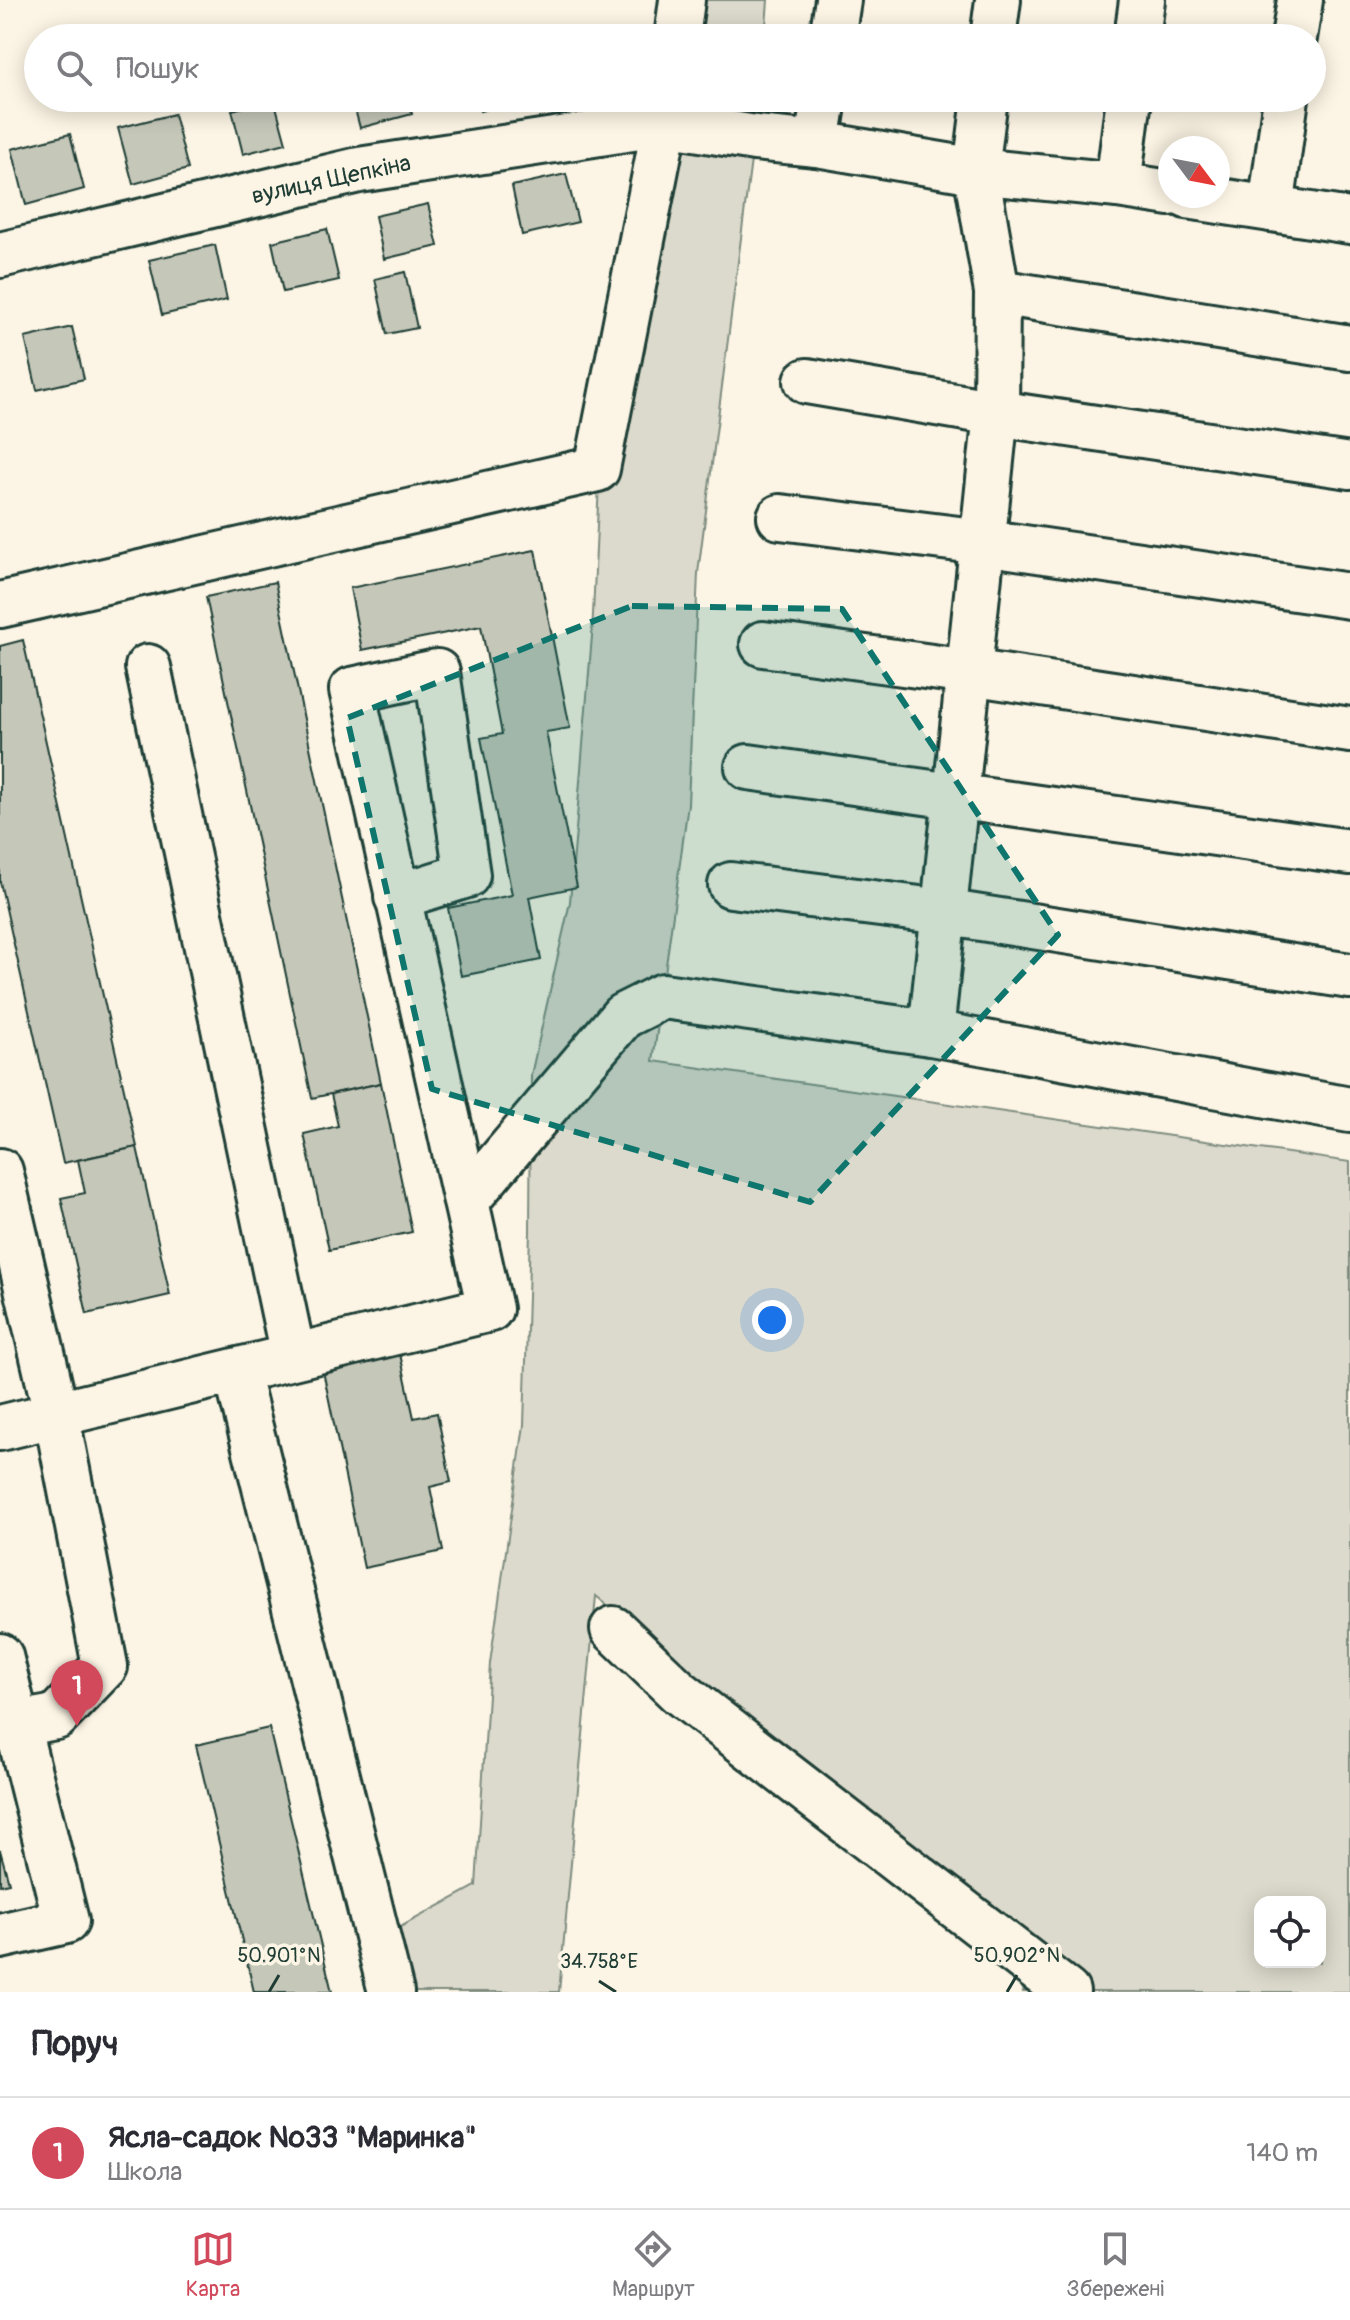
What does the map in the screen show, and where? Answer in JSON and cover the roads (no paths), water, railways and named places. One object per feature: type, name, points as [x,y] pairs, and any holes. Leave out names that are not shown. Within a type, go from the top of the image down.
[{"type":"street","points":[[679,24],[682,0]]},
{"type":"street","points":[[834,24],[838,0]]},
{"type":"street","points":[[995,24],[998,0]]},
{"type":"street","points":[[1139,24],[1142,0]]},
{"type":"street","points":[[1296,24],[1300,0]]},
{"type":"street","name":"вулиця Щепкіна","points":[[0,255],[359,170],[662,112]]},
{"type":"street","points":[[0,605],[597,469],[667,112]]},
{"type":"street","name":"вулиця Щепкіна","points":[[670,112],[755,138],[817,144],[976,171],[1158,191]]},
{"type":"street","points":[[817,144],[822,112]]},
{"type":"street","points":[[931,1033],[996,413],[997,292],[976,171],[983,112]]},
{"type":"street","points":[[1118,185],[1127,112]]},
{"type":"street","points":[[1271,209],[1284,112]]},
{"type":"street","points":[[1230,203],[1350,221]]},
{"type":"street","points":[[997,292],[1350,348]]},
{"type":"street","points":[[807,381],[1350,466]]},
{"type":"street","points":[[780,517],[983,542],[1350,596]]},
{"type":"street","points":[[763,644],[1350,730]]},
{"type":"street","points":[[148,667],[293,1356]]},
{"type":"street","points":[[0,1428],[490,1309],[397,897],[352,690],[437,672],[467,875],[397,897]]},
{"type":"street","points":[[748,767],[1350,852]]},
{"type":"street","points":[[731,885],[943,912],[1350,976]]},
{"type":"street","points":[[466,1201],[623,1016],[663,996],[931,1033],[1350,1110]]},
{"type":"street","points":[[0,1171],[56,1413],[105,1666],[56,1717],[17,1724]]},
{"type":"street","points":[[236,1371],[391,1992]]},
{"type":"street","points":[[613,1629],[679,1692],[1067,1992]]},
{"type":"street","points":[[0,1656],[66,1921],[0,1936]]},
{"type":"place","name":"Ясла-садок №33 \"Маринка\"","points":[[77,1726]]}]
